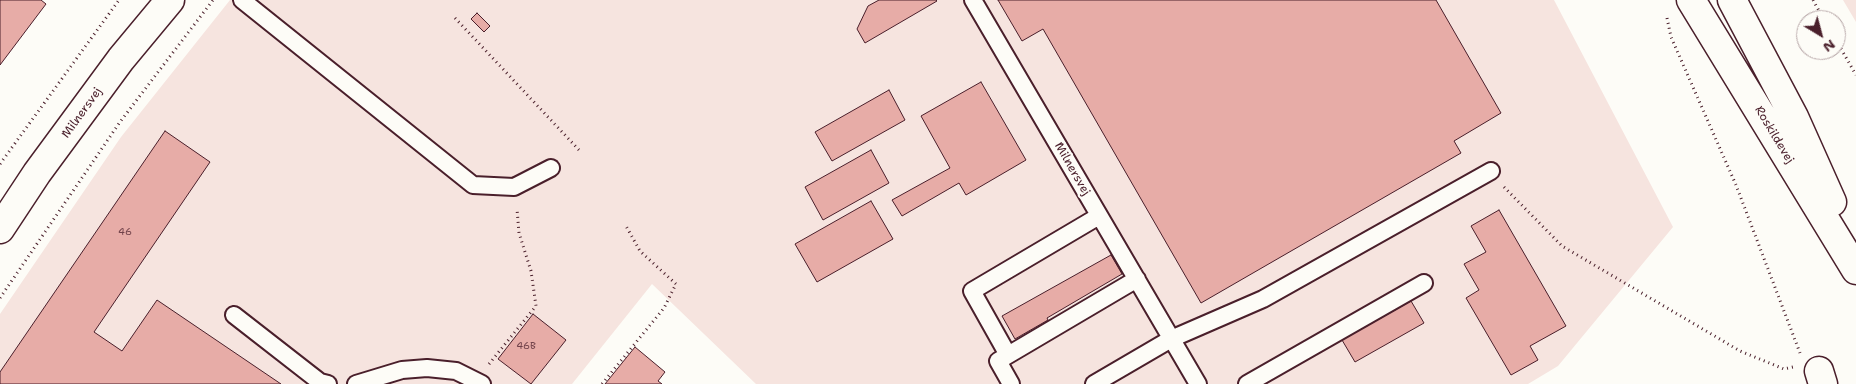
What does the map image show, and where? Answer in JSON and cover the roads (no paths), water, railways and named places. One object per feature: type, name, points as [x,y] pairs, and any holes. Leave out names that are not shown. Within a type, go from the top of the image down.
[{"type":"street","name":"Milnersvej","points":[[0,230],[37,173],[121,59],[170,0]]},
{"type":"street","name":"Roskildevej","points":[[1691,0],[1856,270]]},
{"type":"street","name":"Roskildevej","points":[[1732,0],[1794,118],[1856,257]]},
{"type":"lane","points":[[242,0],[473,185],[514,187],[551,168]]},
{"type":"lane","name":"Milnersvej","points":[[973,0],[1198,384]]},
{"type":"lane","points":[[1094,384],[1171,339],[1263,300],[1492,171]]},
{"type":"lane","points":[[1008,355],[972,291],[1099,216]]},
{"type":"lane","points":[[1011,384],[998,361],[1137,280]]},
{"type":"lane","points":[[1247,384],[1424,283]]},
{"type":"lane","points":[[234,315],[320,382],[328,384]]},
{"type":"lane","points":[[356,384],[402,370],[427,368],[456,371],[479,382]]}]
